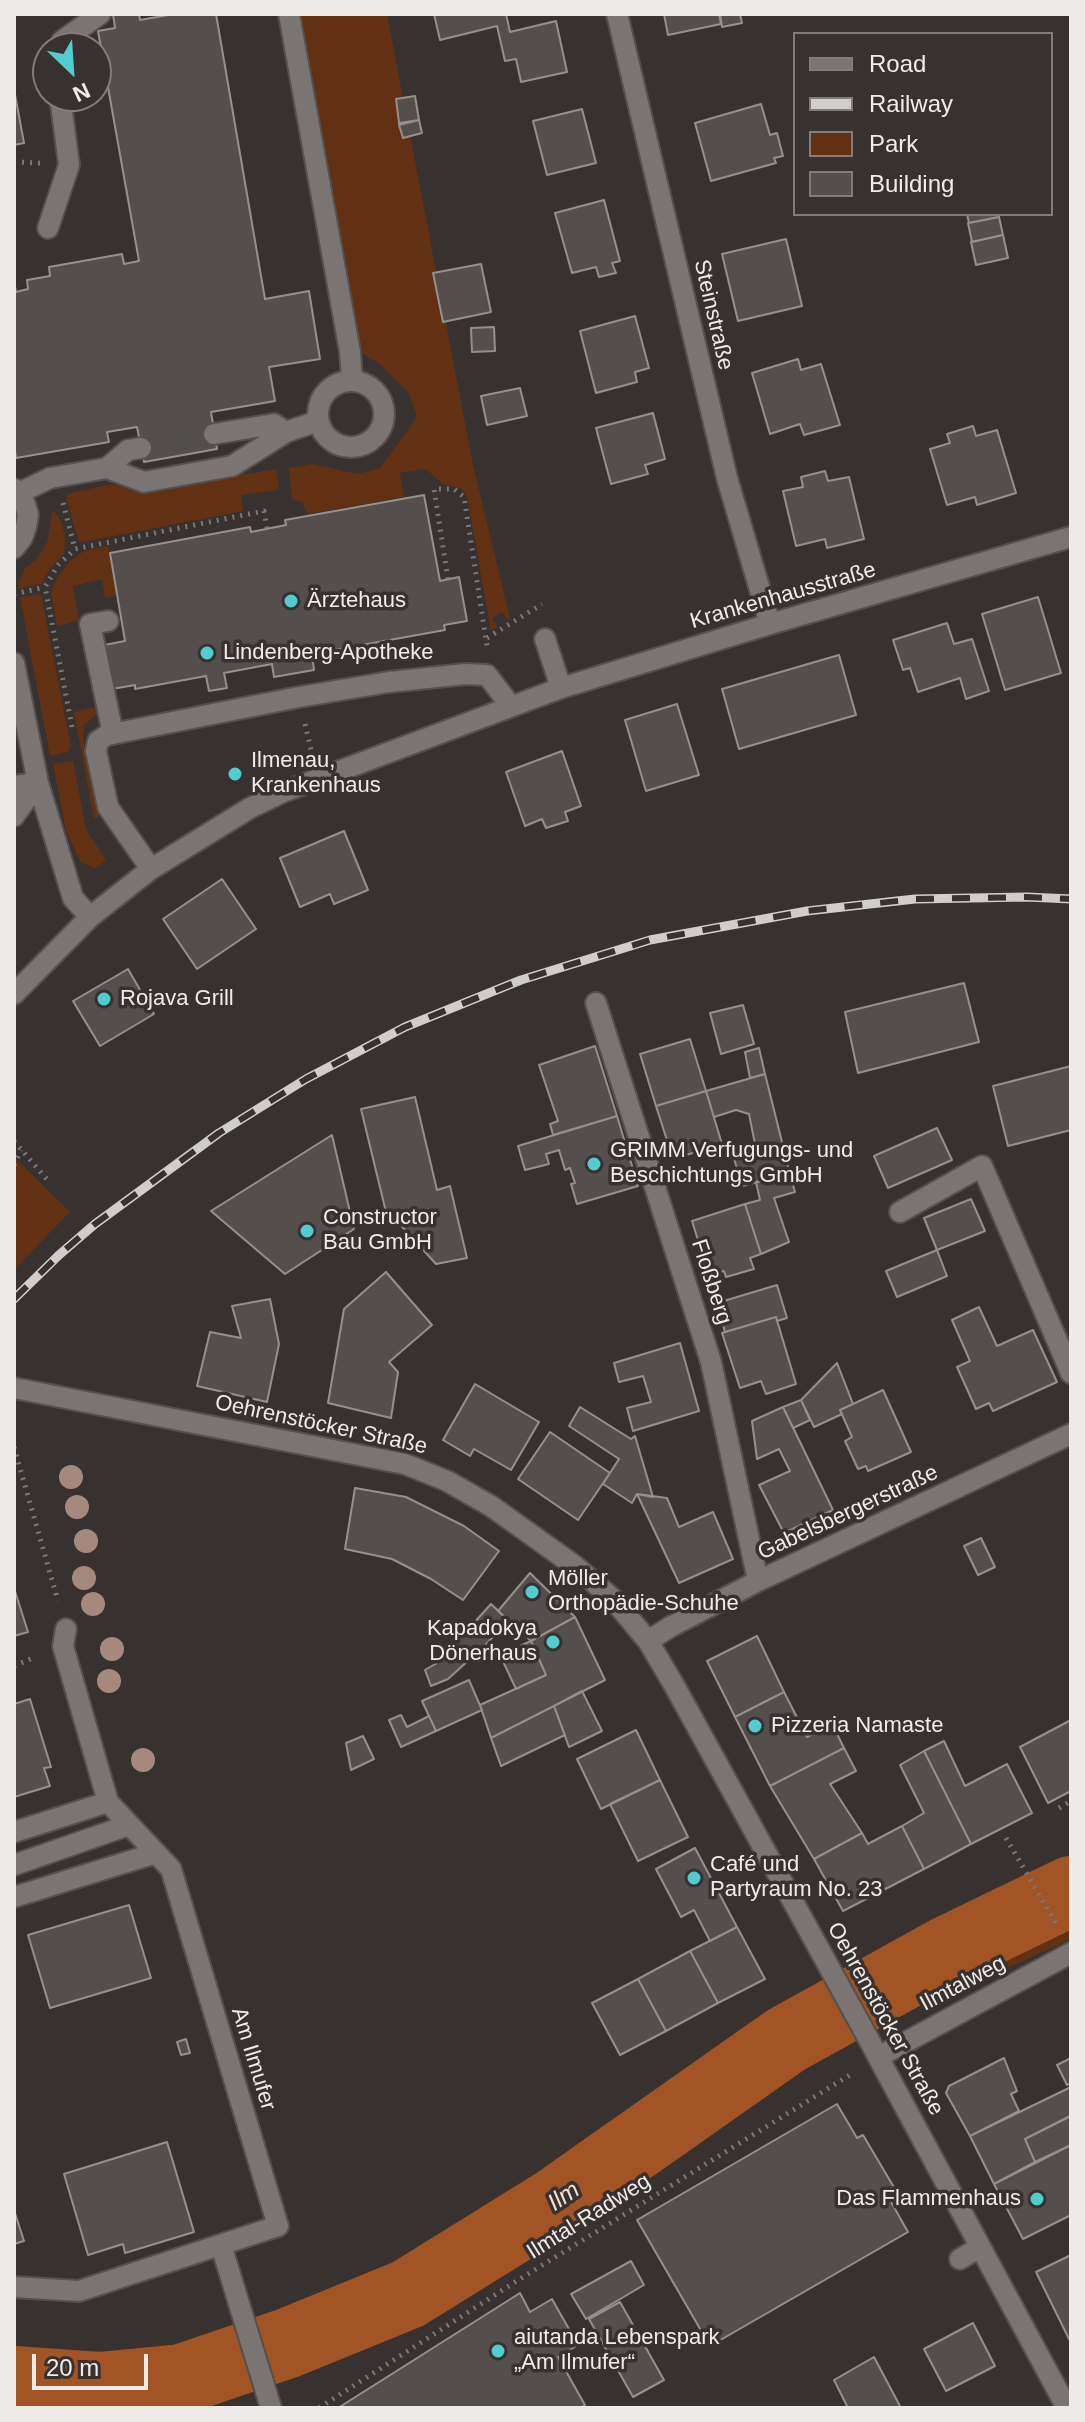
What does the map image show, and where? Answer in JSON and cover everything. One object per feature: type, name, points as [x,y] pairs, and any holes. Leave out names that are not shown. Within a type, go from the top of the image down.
[{"type":"street","points":[[75,32],[100,14]]},
{"type":"street","points":[[289,14],[350,352],[352,380]]},
{"type":"street","name":"Steinstraße","points":[[617,14],[727,478],[770,624]]},
{"type":"street","points":[[48,228],[69,165],[62,112]]},
{"type":"street","points":[[352,380],[370,386],[379,394],[385,413],[378,435],[362,446],[351,448],[329,439],[318,421],[318,410],[325,393],[341,382],[352,380]]},
{"type":"street","points":[[107,468],[144,482],[232,466],[286,432],[318,421]]},
{"type":"street","points":[[214,434],[274,424],[286,432]]},
{"type":"street","points":[[14,548],[22,538],[28,515],[17,491],[50,478],[107,468],[128,450],[141,448]]},
{"type":"street","name":"Krankenhausstraße","points":[[14,994],[90,917],[151,869],[250,808],[318,778],[561,688],[1071,537]]},
{"type":"street","points":[[108,621],[90,624],[113,734]]},
{"type":"street","points":[[545,639],[561,688]]},
{"type":"street","points":[[14,663],[38,783],[73,898],[90,917]]},
{"type":"street","points":[[151,869],[108,807],[96,751],[98,741],[113,734],[299,697],[389,682],[466,674],[487,675],[511,706]]},
{"type":"street","points":[[14,786],[38,783]]},
{"type":"street","points":[[14,816],[38,783]]},
{"type":"street","name":"Floßberg","points":[[596,1003],[711,1362],[758,1581]]},
{"type":"street","points":[[900,1212],[982,1166],[1071,1373]]},
{"type":"street","name":"Oehrenstöcker Straße","points":[[14,1388],[405,1464],[447,1481],[491,1506],[575,1566],[613,1599],[648,1641],[841,1988],[1067,2408]]},
{"type":"street","name":"Gabelsbergerstraße","points":[[648,1641],[758,1581],[1071,1434]]},
{"type":"street","name":"Am Ilmufer","points":[[14,2287],[79,2291],[278,2226],[171,1869],[108,1802],[63,1646],[66,1629]]},
{"type":"street","points":[[14,1832],[108,1802]]},
{"type":"street","points":[[14,1865],[129,1825]]},
{"type":"street","points":[[14,1897],[156,1853]]},
{"type":"street","name":"Ilmtalweg","points":[[878,2057],[1068,1946]]},
{"type":"street","points":[[221,2245],[270,2402]]},
{"type":"street","points":[[960,2259],[980,2247]]},
{"type":"path","points":[[50,478],[61,495],[75,549]]},
{"type":"path","points":[[448,579],[434,489],[454,489],[464,497],[487,638],[487,675]]},
{"type":"path","points":[[14,594],[45,587]]},
{"type":"path","points":[[487,638],[542,604]]},
{"type":"path","points":[[299,697],[318,778]]},
{"type":"path","points":[[14,1141],[50,1183]]},
{"type":"path","points":[[14,1165],[21,1150]]},
{"type":"path","points":[[14,1447],[66,1629]]},
{"type":"path","points":[[1059,1808],[1071,1801]]},
{"type":"path","points":[[1006,1838],[1068,1946]]},
{"type":"path","name":"Ilmtal-Radweg","points":[[319,2408],[515,2282],[878,2057]]},
{"type":"green space","points":[[292,14],[387,14],[473,465],[510,618],[508,620],[502,612],[492,618],[498,627],[491,631],[467,497],[461,488],[443,484],[426,469],[400,473],[404,497],[308,514],[302,502],[292,499],[289,468],[312,464],[358,474],[380,468],[417,417],[409,393],[380,364],[360,352]]},
{"type":"green space","points":[[276,469],[279,490],[241,495],[243,511],[83,542],[78,540],[66,497],[70,493],[112,484],[140,492]]},
{"type":"green space","points":[[52,512],[61,521],[65,536],[64,554],[50,569],[42,584],[19,589],[18,583],[25,568],[36,560],[47,543]]},
{"type":"green space","points":[[108,546],[117,596],[105,598],[102,579],[73,586],[79,621],[57,626],[51,594],[56,579],[70,561],[84,551]]},
{"type":"green space","points":[[41,594],[71,747],[68,752],[50,756],[20,597]]},
{"type":"green space","points":[[96,707],[97,714],[84,725],[83,738],[99,816],[94,819],[74,712]]},
{"type":"green space","points":[[73,761],[86,829],[106,860],[95,869],[80,861],[66,831],[53,764]]},
{"type":"green space","points":[[14,1157],[70,1212],[14,1270]]},
{"type":"green space","points":[[1071,1866],[1071,1939],[931,2003],[922,1985],[896,1997],[878,1955]]},
{"type":"building","points":[[113,14],[139,14],[140,20],[174,14],[216,14],[265,299],[309,291],[320,359],[269,367],[275,401],[211,412],[217,449],[144,462],[137,427],[107,432],[109,442],[16,458],[14,281],[16,292],[28,289],[27,280],[50,276],[49,267],[122,254],[124,264],[139,261],[112,110],[112,32],[98,31],[115,28]]},
{"type":"building","points":[[434,14],[506,14],[510,32],[556,21],[567,72],[521,82],[516,59],[505,61],[497,26],[440,40]]},
{"type":"building","points":[[664,14],[719,14],[721,24],[668,35]]},
{"type":"building","points":[[720,14],[740,14],[742,23],[722,27]]},
{"type":"building","points":[[14,89],[24,143],[14,145]]},
{"type":"building","points":[[415,96],[419,120],[399,123],[396,99]]},
{"type":"building","points":[[761,104],[770,135],[777,133],[783,156],[774,158],[776,163],[711,181],[695,123]]},
{"type":"building","points":[[582,109],[596,163],[547,175],[533,121]]},
{"type":"building","points":[[419,120],[422,133],[403,138],[399,125]]},
{"type":"building","points":[[604,200],[620,261],[612,263],[616,273],[599,277],[596,267],[572,273],[555,213]]},
{"type":"building","points":[[967,216],[999,216],[999,217],[969,223]]},
{"type":"building","points":[[999,217],[1003,235],[972,242],[968,223]]},
{"type":"building","points":[[1003,235],[1008,258],[976,265],[971,242]]},
{"type":"building","points":[[786,239],[802,306],[738,321],[722,254]]},
{"type":"building","points":[[481,264],[491,312],[443,322],[433,273]]},
{"type":"building","points":[[635,316],[649,368],[635,372],[637,382],[596,393],[580,331]]},
{"type":"building","points":[[494,327],[495,351],[472,352],[471,328]]},
{"type":"building","points":[[798,359],[801,370],[821,364],[840,425],[804,435],[800,424],[770,434],[752,373]]},
{"type":"building","points":[[520,388],[527,416],[487,425],[481,396]]},
{"type":"building","points":[[653,413],[665,459],[645,465],[648,474],[611,484],[596,428]]},
{"type":"building","points":[[973,426],[976,436],[997,430],[1016,493],[977,505],[975,497],[947,505],[930,449],[950,443],[947,434]]},
{"type":"building","points":[[825,471],[828,481],[849,477],[864,539],[827,548],[825,539],[796,546],[783,491],[803,487],[801,477]]},
{"type":"building","name":"Ärztehaus","points":[[424,495],[440,581],[459,577],[467,621],[444,625],[445,630],[312,654],[314,670],[274,677],[272,664],[224,673],[227,688],[209,691],[206,676],[135,689],[135,685],[112,689],[104,645],[125,641],[110,553],[250,527],[251,532],[286,525],[285,520]]},
{"type":"building","points":[[1038,597],[1061,673],[1005,690],[982,614]]},
{"type":"building","points":[[947,623],[954,644],[972,639],[989,691],[966,699],[960,678],[918,692],[910,668],[903,670],[893,640]]},
{"type":"building","points":[[839,655],[856,715],[739,749],[722,689]]},
{"type":"building","points":[[677,704],[699,775],[646,791],[625,720]]},
{"type":"building","points":[[562,751],[581,806],[565,812],[568,821],[546,828],[542,819],[525,826],[506,772]]},
{"type":"building","points":[[344,831],[368,890],[334,904],[330,894],[300,907],[280,858]]},
{"type":"building","points":[[222,879],[256,929],[197,969],[163,919]]},
{"type":"building","points":[[128,969],[154,1014],[100,1046],[73,1001]]},
{"type":"building","points":[[964,983],[979,1042],[858,1073],[845,1012]]},
{"type":"building","points":[[743,1005],[754,1044],[721,1054],[710,1013]]},
{"type":"building","points":[[690,1039],[706,1091],[656,1106],[640,1054]]},
{"type":"building","points":[[595,1046],[617,1116],[553,1135],[550,1124],[558,1121],[539,1065]]},
{"type":"building","points":[[759,1048],[765,1074],[750,1078],[745,1052]]},
{"type":"building","points":[[1071,1066],[1071,1130],[1008,1146],[993,1086]]},
{"type":"building","points":[[765,1074],[790,1174],[742,1186],[733,1155],[756,1149],[749,1114],[736,1110],[714,1117],[706,1091]]},
{"type":"building","points":[[706,1091],[722,1144],[673,1159],[656,1106]]},
{"type":"building","points":[[415,1097],[437,1190],[450,1186],[467,1258],[436,1264],[385,1208],[361,1109]]},
{"type":"building","points":[[617,1116],[638,1186],[577,1204],[570,1168],[565,1170],[559,1150],[546,1154],[549,1164],[525,1170],[518,1146]]},
{"type":"building","points":[[937,1128],[952,1160],[888,1188],[874,1156]]},
{"type":"building","points":[[332,1135],[354,1229],[285,1274],[211,1211]]},
{"type":"building","points":[[790,1174],[795,1192],[774,1198],[789,1242],[761,1254],[745,1204],[760,1200],[756,1182]]},
{"type":"building","points":[[971,1199],[985,1231],[937,1250],[924,1218]]},
{"type":"building","points":[[745,1204],[761,1254],[750,1258],[754,1269],[726,1277],[724,1271],[709,1275],[692,1221]]},
{"type":"building","points":[[937,1250],[947,1276],[897,1297],[886,1271]]},
{"type":"building","points":[[386,1272],[432,1325],[389,1362],[398,1372],[391,1418],[328,1403],[344,1309]]},
{"type":"building","points":[[777,1285],[787,1318],[777,1321],[776,1317],[725,1332],[717,1303]]},
{"type":"building","points":[[270,1299],[279,1344],[267,1402],[197,1386],[210,1332],[241,1338],[232,1306]]},
{"type":"building","points":[[979,1307],[997,1346],[1033,1330],[1057,1382],[993,1411],[989,1403],[976,1409],[957,1367],[970,1361],[952,1320]]},
{"type":"building","points":[[776,1317],[796,1384],[766,1394],[761,1381],[740,1388],[722,1333]]},
{"type":"building","points":[[680,1343],[699,1411],[633,1431],[627,1408],[651,1402],[643,1376],[619,1382],[614,1363]]},
{"type":"building","points":[[837,1363],[853,1404],[840,1410],[842,1414],[814,1427],[801,1400]]},
{"type":"building","points":[[475,1384],[539,1422],[511,1470],[474,1449],[470,1456],[443,1440]]},
{"type":"building","points":[[883,1390],[911,1452],[868,1471],[866,1466],[858,1469],[845,1441],[852,1437],[840,1410]]},
{"type":"building","points":[[801,1400],[810,1420],[793,1428],[783,1407]]},
{"type":"building","points":[[580,1407],[631,1439],[635,1436],[653,1497],[637,1494],[632,1503],[603,1484],[619,1459],[569,1426]]},
{"type":"building","points":[[783,1407],[833,1510],[784,1533],[759,1485],[790,1471],[779,1449],[757,1459],[752,1421]]},
{"type":"building","points":[[550,1432],[610,1473],[578,1520],[518,1479]]},
{"type":"building","points":[[355,1488],[406,1497],[464,1526],[499,1551],[463,1600],[392,1559],[345,1549]]},
{"type":"building","points":[[637,1494],[667,1498],[679,1527],[713,1512],[733,1559],[679,1583]]},
{"type":"building","points":[[981,1538],[995,1567],[978,1575],[964,1546]]},
{"type":"building","name":"Möller Orthopädie-Schuhe","points":[[530,1573],[575,1617],[531,1641],[498,1611]]},
{"type":"building","points":[[14,1588],[28,1632],[14,1636]]},
{"type":"building","points":[[491,1604],[508,1620],[471,1661],[454,1645]]},
{"type":"building","points":[[575,1617],[605,1680],[491,1738],[480,1705],[546,1675],[531,1641]]},
{"type":"building","points":[[757,1636],[784,1692],[735,1717],[707,1661]]},
{"type":"building","points":[[531,1641],[546,1675],[516,1689],[500,1655]]},
{"type":"building","points":[[454,1645],[470,1659],[448,1679],[431,1686],[425,1670],[437,1663]]},
{"type":"building","points":[[469,1680],[482,1710],[436,1731],[422,1701]]},
{"type":"building","points":[[582,1691],[602,1731],[569,1747],[554,1706]]},
{"type":"building","points":[[784,1692],[807,1737],[832,1724],[844,1748],[770,1786],[735,1717]]},
{"type":"building","points":[[30,1699],[51,1767],[44,1768],[50,1786],[14,1797],[14,1704]]},
{"type":"building","points":[[554,1706],[565,1735],[501,1766],[491,1738]]},
{"type":"building","points":[[401,1715],[407,1727],[429,1716],[436,1731],[401,1747],[389,1720]]},
{"type":"building","points":[[1071,1720],[1071,1791],[1048,1803],[1020,1747]]},
{"type":"building","points":[[636,1730],[660,1780],[601,1809],[577,1759]]},
{"type":"building","points":[[363,1736],[374,1759],[351,1770],[346,1743]]},
{"type":"building","points":[[944,1741],[965,1786],[1007,1764],[1032,1813],[971,1844],[924,1751]]},
{"type":"building","points":[[844,1748],[856,1771],[830,1784],[862,1833],[814,1859],[770,1786]]},
{"type":"building","points":[[924,1751],[971,1844],[924,1869],[902,1826],[924,1813],[900,1765]]},
{"type":"building","points":[[660,1780],[688,1837],[638,1861],[610,1804]]},
{"type":"building","points":[[902,1826],[924,1869],[843,1911],[814,1859],[862,1833],[868,1844]]},
{"type":"building","points":[[695,1848],[737,1927],[710,1941],[694,1910],[681,1917],[656,1869]]},
{"type":"building","points":[[129,1905],[151,1978],[50,2008],[28,1935]]},
{"type":"building","points":[[737,1927],[765,1979],[718,2003],[690,1951]]},
{"type":"building","points":[[690,1951],[718,2003],[666,2031],[638,1979]]},
{"type":"building","points":[[638,1979],[666,2031],[620,2055],[592,2003]]},
{"type":"building","points":[[186,2039],[190,2053],[181,2055],[177,2042]]},
{"type":"building","points":[[1004,2058],[1017,2091],[1011,2094],[1019,2111],[970,2136],[946,2093],[949,2086]]},
{"type":"building","points":[[1071,2058],[1071,2083],[1067,2085],[1057,2065]]},
{"type":"building","points":[[1071,2087],[1071,2116],[1025,2139],[1035,2162],[994,2184],[970,2136]]},
{"type":"building","points":[[837,2104],[857,2138],[863,2135],[895,2189],[886,2193],[908,2232],[710,2346],[637,2220]]},
{"type":"building","points":[[1070,2116],[1071,2145],[1035,2162],[1025,2139]]},
{"type":"building","points":[[167,2142],[194,2232],[125,2253],[123,2244],[88,2255],[64,2174]]},
{"type":"building","name":"Das Flammenhaus","points":[[1071,2145],[1071,2215],[1023,2239],[994,2184]]},
{"type":"building","points":[[14,2210],[24,2241],[14,2244]]},
{"type":"building","points":[[1071,2255],[1071,2338],[1069,2339],[1036,2272]]},
{"type":"building","points":[[631,2261],[644,2285],[586,2319],[571,2294]]},
{"type":"building","name":"aiutanda Lebenspark „Am Ilmufer“","points":[[520,2293],[530,2312],[552,2299],[578,2345],[558,2357],[585,2405],[580,2408],[338,2408]]},
{"type":"building","points":[[620,2302],[664,2380],[633,2397],[589,2319]]},
{"type":"building","points":[[973,2323],[995,2366],[946,2391],[924,2349]]},
{"type":"building","points":[[874,2357],[901,2408],[848,2408],[834,2380]]},
{"type":"waterway","name":"Ilm","points":[[14,2381],[99,2387],[182,2379],[288,2343],[408,2294],[553,2204],[786,2040],[945,1952],[1071,1891]]},
{"type":"tunnel","points":[[141,448],[214,434]]},
{"type":"railway","points":[[14,1299],[95,1224],[219,1133],[306,1079],[405,1027],[521,980],[650,940],[807,911],[915,899],[1071,899]]},
{"type":"place","name":"Ärztehaus","points":[[291,601]]},
{"type":"place","name":"Lindenberg-Apotheke","points":[[207,653]]},
{"type":"place","name":"Ilmenau, Krankenhaus","points":[[235,774]]},
{"type":"place","name":"Rojava Grill","points":[[104,999]]},
{"type":"place","name":"GRIMM Verfugungs- und Beschichtungs GmbH","points":[[594,1164]]},
{"type":"place","name":"Constructor Bau GmbH","points":[[307,1231]]},
{"type":"place","name":"Möller Orthopädie-Schuhe","points":[[532,1592]]},
{"type":"place","name":"Kapadokya Dönerhaus","points":[[553,1642]]},
{"type":"place","name":"Pizzeria Namaste","points":[[755,1726]]},
{"type":"place","name":"Café und Partyraum No. 23","points":[[694,1878]]},
{"type":"place","name":"Das Flammenhaus","points":[[1037,2199]]},
{"type":"place","name":"aiutanda Lebenspark „Am Ilmufer“","points":[[498,2351]]}]
